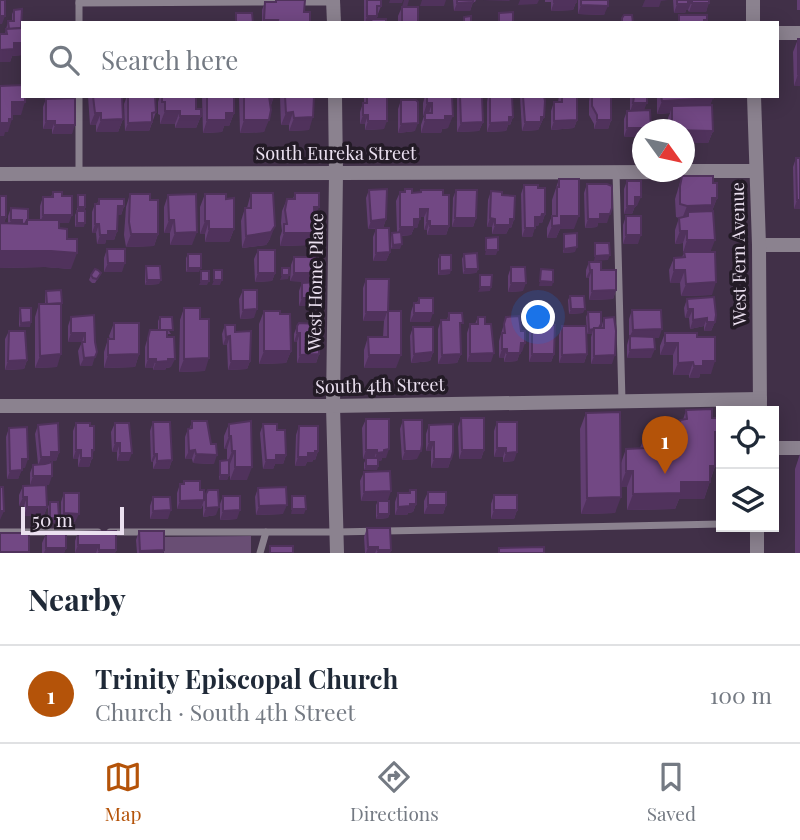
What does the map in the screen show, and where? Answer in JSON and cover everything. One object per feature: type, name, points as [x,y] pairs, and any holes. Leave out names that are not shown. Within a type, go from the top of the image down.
[{"type":"street","points":[[753,0],[753,21]]},
{"type":"street","points":[[333,1],[334,21]]},
{"type":"street","points":[[779,33],[800,33]]},
{"type":"street","name":"West Home Place","points":[[335,98],[333,406],[337,553]]},
{"type":"street","name":"West Fern Avenue","points":[[754,98],[759,245],[760,405]]},
{"type":"street","points":[[695,172],[755,171]]},
{"type":"street","name":"South Eureka Street","points":[[0,174],[632,172]]},
{"type":"street","points":[[759,245],[800,244]]},
{"type":"street","name":"South 4th Street","points":[[0,406],[333,406],[622,401],[760,405]]},
{"type":"street","points":[[779,448],[800,448]]},
{"type":"street","points":[[757,532],[757,553]]},
{"type":"lane","points":[[79,21],[79,2],[333,1]]},
{"type":"lane","points":[[79,98],[79,174]]},
{"type":"lane","points":[[616,172],[622,401]]},
{"type":"lane","points":[[0,532],[265,532],[716,524]]},
{"type":"lane","points":[[260,553],[265,532]]},
{"type":"shaded area","points":[[251,536],[251,553],[164,553],[163,537]]},
{"type":"building","points":[[0,0],[5,0],[5,16],[0,16]]},
{"type":"building","points":[[305,0],[304,12],[310,12],[310,21],[264,20],[265,2]]},
{"type":"building","points":[[367,0],[381,0],[381,6],[377,6],[377,16],[367,16]]},
{"type":"building","points":[[457,0],[473,0],[473,2],[457,3]]},
{"type":"building","points":[[576,0],[576,2],[554,2]]},
{"type":"building","points":[[581,0],[608,0],[608,6],[581,5]]},
{"type":"building","points":[[677,0],[709,0],[709,3],[688,1],[688,4],[677,4]]},
{"type":"building","points":[[402,7],[418,7],[418,21],[402,21]]},
{"type":"building","points":[[22,9],[21,28],[9,29],[8,21],[14,21],[14,10]]},
{"type":"building","points":[[513,12],[513,21],[499,21],[499,13]]},
{"type":"building","points":[[236,13],[252,13],[253,21],[236,21]]},
{"type":"building","points":[[624,15],[632,15],[633,21],[622,21]]},
{"type":"building","points":[[679,15],[707,15],[707,20],[704,21],[679,21]]},
{"type":"building","points":[[471,16],[471,21],[464,21],[464,17]]},
{"type":"building","points":[[21,28],[21,43],[14,43],[14,49],[0,50],[0,34],[7,34],[6,29]]},
{"type":"building","points":[[800,39],[800,74],[798,74]]},
{"type":"building","points":[[21,85],[21,98],[25,98],[25,102],[12,102],[12,119],[9,119],[9,123],[0,123],[0,86]]},
{"type":"building","points":[[75,98],[75,125],[55,125],[55,121],[46,121],[46,99]]},
{"type":"building","points":[[93,98],[122,98],[123,119],[101,120],[101,113],[95,113]]},
{"type":"building","points":[[128,98],[155,98],[156,112],[152,113],[152,122],[128,123]]},
{"type":"building","points":[[162,98],[196,98],[196,109],[201,109],[201,116],[180,116],[180,111],[165,111],[165,102],[162,102]]},
{"type":"building","points":[[207,98],[234,98],[234,113],[226,113],[226,120],[207,120]]},
{"type":"building","points":[[244,98],[269,98],[269,120],[244,120]]},
{"type":"building","points":[[285,98],[314,98],[313,117],[294,118],[293,112],[286,113]]},
{"type":"building","points":[[367,98],[387,98],[387,121],[368,121],[368,115],[363,115],[363,103],[367,103]]},
{"type":"building","points":[[427,98],[452,98],[453,116],[445,116],[445,120],[425,120],[425,113],[432,113],[432,103],[427,103]]},
{"type":"building","points":[[460,98],[482,98],[483,122],[461,123]]},
{"type":"building","points":[[490,98],[512,98],[513,117],[509,117],[509,122],[490,123]]},
{"type":"building","points":[[523,98],[544,98],[544,117],[541,117],[541,122],[525,122]]},
{"type":"building","points":[[562,98],[577,98],[577,120],[554,121],[554,102],[562,102]]},
{"type":"building","points":[[592,98],[611,98],[611,120],[597,120]]},
{"type":"building","points":[[634,98],[647,98],[647,103],[633,103]]},
{"type":"building","points":[[661,98],[713,98],[662,101]]},
{"type":"building","points":[[401,100],[418,102],[418,123],[401,124]]},
{"type":"building","points":[[712,105],[713,131],[695,131],[695,119],[672,119],[672,106]]},
{"type":"building","points":[[650,110],[650,119],[632,119],[632,128],[627,128],[627,111]]},
{"type":"building","points":[[796,158],[800,158],[800,200],[797,200]]},
{"type":"building","points":[[695,176],[713,176],[713,183],[717,183],[717,198],[712,198],[712,205],[680,204],[681,182],[695,182]]},
{"type":"building","points":[[559,179],[579,179],[579,216],[561,216],[561,225],[552,226],[552,216],[557,216]]},
{"type":"building","points":[[627,181],[641,182],[641,197],[635,197],[635,206],[627,206]]},
{"type":"building","points":[[587,184],[612,186],[610,214],[600,214],[600,219],[588,219]]},
{"type":"building","points":[[524,185],[545,188],[545,214],[535,217],[535,228],[525,228]]},
{"type":"building","points":[[387,189],[386,219],[371,221],[369,190]]},
{"type":"building","points":[[405,189],[412,189],[412,193],[421,190],[443,190],[443,195],[449,195],[449,226],[430,226],[430,221],[427,221],[428,209],[420,209],[420,219],[414,219],[414,227],[400,227],[400,192],[405,192]]},
{"type":"building","points":[[456,190],[477,190],[476,218],[455,218]]},
{"type":"building","points":[[491,191],[515,196],[514,219],[510,219],[510,225],[495,225],[495,219],[490,218]]},
{"type":"building","points":[[53,192],[72,196],[72,215],[43,215],[43,197],[53,197]]},
{"type":"building","points":[[251,193],[273,193],[275,226],[271,232],[246,236],[245,208],[251,208]]},
{"type":"building","points":[[295,193],[319,193],[319,207],[314,207],[315,233],[284,233],[284,224],[287,224],[287,199],[295,199]]},
{"type":"building","points":[[130,194],[150,194],[150,200],[158,200],[158,234],[131,234]]},
{"type":"building","points":[[196,194],[197,232],[175,233],[174,220],[169,220],[168,195]]},
{"type":"building","points":[[205,194],[226,194],[226,199],[234,198],[234,229],[209,229],[209,221],[205,221]]},
{"type":"building","points":[[78,195],[85,195],[85,207],[78,207]]},
{"type":"building","points":[[0,196],[6,196],[6,217],[0,217]]},
{"type":"building","points":[[99,199],[124,199],[124,206],[118,206],[117,231],[108,231],[108,235],[100,235],[99,224],[95,224],[95,204],[99,204]]},
{"type":"building","points":[[11,208],[28,209],[28,220],[25,224],[22,224],[22,220],[11,220]]},
{"type":"building","points":[[77,211],[85,211],[85,223],[77,223]]},
{"type":"building","points":[[713,211],[715,240],[687,240],[687,231],[680,231],[679,218],[688,216],[688,212]]},
{"type":"building","points":[[626,216],[641,216],[641,235],[626,235]]},
{"type":"building","points":[[27,220],[59,220],[59,228],[67,229],[67,239],[77,239],[77,253],[0,251],[0,223],[27,224]]},
{"type":"building","points":[[376,228],[389,228],[390,252],[376,253]]},
{"type":"building","points":[[401,232],[402,244],[393,245],[392,233]]},
{"type":"building","points":[[577,233],[577,247],[564,249],[564,234]]},
{"type":"building","points":[[498,237],[498,250],[486,250],[486,238]]},
{"type":"building","points":[[595,243],[609,243],[610,255],[595,256]]},
{"type":"building","points":[[107,249],[125,249],[125,263],[108,263]]},
{"type":"building","points":[[258,250],[275,250],[275,273],[258,273]]},
{"type":"building","points":[[684,252],[715,252],[716,282],[686,284],[685,270],[674,270],[674,258],[685,257]]},
{"type":"building","points":[[477,253],[478,269],[465,269],[464,254]]},
{"type":"building","points":[[188,254],[201,254],[201,268],[188,268]]},
{"type":"building","points":[[440,255],[451,255],[451,270],[440,271]]},
{"type":"building","points":[[294,257],[315,257],[315,273],[294,273]]},
{"type":"building","points":[[589,262],[601,262],[601,270],[616,270],[616,290],[592,291],[592,270]]},
{"type":"building","points":[[146,266],[160,266],[161,280],[147,280]]},
{"type":"building","points":[[511,267],[525,267],[526,283],[511,283]]},
{"type":"building","points":[[282,268],[289,268],[289,275],[282,275]]},
{"type":"building","points":[[95,269],[101,273],[97,279],[91,275]]},
{"type":"building","points":[[541,269],[553,270],[553,282],[540,281]]},
{"type":"building","points":[[214,270],[222,270],[222,280],[214,280]]},
{"type":"building","points":[[201,271],[209,271],[209,281],[201,281]]},
{"type":"building","points":[[480,275],[492,275],[491,287],[480,287]]},
{"type":"building","points":[[366,279],[389,279],[388,312],[366,312]]},
{"type":"building","points":[[317,282],[317,298],[302,298],[302,283]]},
{"type":"building","points":[[61,290],[62,303],[47,304],[46,291]]},
{"type":"building","points":[[243,290],[257,290],[257,309],[243,310]]},
{"type":"building","points":[[570,296],[584,296],[585,309],[571,309]]},
{"type":"building","points":[[714,297],[715,322],[707,322],[707,318],[693,320],[693,309],[688,309],[687,299]]},
{"type":"building","points":[[419,298],[433,298],[433,313],[414,313],[414,303],[419,303]]},
{"type":"building","points":[[39,304],[61,304],[61,354],[40,356]]},
{"type":"building","points":[[20,308],[31,308],[31,322],[21,323]]},
{"type":"building","points":[[184,308],[200,308],[200,319],[209,319],[209,358],[184,359]]},
{"type":"building","points":[[632,310],[661,310],[662,329],[633,330]]},
{"type":"building","points":[[264,311],[290,314],[291,351],[264,351]]},
{"type":"building","points":[[388,311],[401,311],[401,355],[369,355],[368,337],[388,337]]},
{"type":"building","points":[[588,312],[601,312],[599,328],[589,330]]},
{"type":"building","points":[[449,313],[462,313],[461,354],[442,355],[441,320],[449,320]]},
{"type":"building","points":[[94,315],[97,352],[95,357],[84,358],[82,342],[85,342],[85,333],[71,333],[71,317]]},
{"type":"building","points":[[519,316],[521,331],[525,331],[525,343],[521,343],[520,353],[507,353],[507,349],[502,349],[506,317]]},
{"type":"building","points":[[160,317],[172,317],[173,330],[160,330]]},
{"type":"building","points":[[478,317],[485,317],[485,324],[491,324],[494,353],[470,354],[470,324],[478,324]]},
{"type":"building","points":[[532,317],[552,317],[552,325],[555,325],[554,354],[532,354]]},
{"type":"building","points":[[614,317],[615,355],[594,356],[594,328],[604,328],[604,318]]},
{"type":"building","points":[[114,323],[139,323],[139,354],[108,355],[108,339],[114,339]]},
{"type":"building","points":[[299,323],[319,324],[319,354],[300,355],[300,333],[297,333]]},
{"type":"building","points":[[225,325],[235,325],[235,332],[251,331],[250,361],[231,361],[230,336],[226,337]]},
{"type":"building","points":[[562,326],[586,326],[587,354],[562,355]]},
{"type":"building","points":[[413,327],[433,327],[433,352],[414,354]]},
{"type":"building","points":[[150,330],[167,330],[167,337],[174,337],[175,359],[156,362],[156,359],[148,359]]},
{"type":"building","points":[[9,331],[25,331],[27,360],[8,361]]},
{"type":"building","points":[[665,333],[697,333],[697,337],[715,337],[715,361],[703,361],[703,366],[694,366],[693,362],[678,363],[678,343],[665,343]]},
{"type":"building","points":[[630,336],[654,337],[655,349],[630,350]]},
{"type":"building","points":[[712,409],[712,418],[716,418],[715,466],[710,466],[710,482],[681,482],[681,493],[633,494],[633,471],[626,471],[626,449],[645,448],[645,436],[658,436],[658,448],[684,448],[684,432],[681,432],[680,420],[687,419],[686,410]]},
{"type":"building","points":[[620,412],[621,497],[587,498],[586,413]]},
{"type":"building","points":[[461,418],[484,418],[484,450],[462,450]]},
{"type":"building","points":[[366,419],[389,419],[389,449],[377,453],[377,450],[366,450]]},
{"type":"building","points":[[403,420],[422,420],[421,451],[405,451]]},
{"type":"building","points":[[192,421],[207,421],[211,444],[216,444],[217,455],[189,451],[188,429],[192,428]]},
{"type":"building","points":[[251,421],[252,467],[235,467],[235,451],[232,451],[229,424]]},
{"type":"building","points":[[153,422],[170,422],[172,460],[157,461],[157,454],[154,454]]},
{"type":"building","points":[[497,422],[517,422],[517,452],[506,453],[506,448],[497,448]]},
{"type":"building","points":[[58,423],[59,452],[51,452],[51,457],[41,457],[38,425]]},
{"type":"building","points":[[76,423],[90,423],[90,426],[94,426],[92,458],[81,458],[81,450],[76,450]]},
{"type":"building","points":[[115,423],[129,423],[132,453],[120,453],[120,443],[115,443]]},
{"type":"building","points":[[263,424],[277,424],[277,430],[285,430],[286,455],[276,455],[276,460],[266,460]]},
{"type":"building","points":[[453,424],[451,459],[434,459],[434,442],[429,442],[429,425]]},
{"type":"building","points":[[299,426],[318,426],[318,451],[308,453],[308,457],[298,457]]},
{"type":"building","points":[[27,427],[28,459],[22,459],[22,470],[10,471],[9,428]]},
{"type":"building","points":[[366,458],[378,458],[378,466],[366,466]]},
{"type":"building","points":[[229,460],[229,475],[220,475],[220,461]]},
{"type":"building","points":[[52,462],[52,476],[33,476],[33,465]]},
{"type":"building","points":[[390,471],[391,491],[364,492],[364,472]]},
{"type":"building","points":[[184,481],[200,481],[204,500],[180,501],[180,484],[184,484]]},
{"type":"building","points":[[46,485],[47,507],[27,507],[23,486]]},
{"type":"building","points":[[0,487],[3,487],[4,511],[0,511]]},
{"type":"building","points":[[286,487],[287,505],[259,506],[258,488]]},
{"type":"building","points":[[208,490],[218,490],[219,507],[206,508]]},
{"type":"building","points":[[410,490],[416,490],[416,504],[398,507],[398,493],[410,493]]},
{"type":"building","points":[[428,492],[446,492],[446,505],[428,505]]},
{"type":"building","points":[[64,493],[79,493],[79,514],[64,513]]},
{"type":"building","points":[[494,495],[517,495],[517,510],[494,510]]},
{"type":"building","points":[[223,496],[240,496],[240,510],[223,511]]},
{"type":"building","points":[[292,496],[305,496],[306,509],[292,509]]},
{"type":"building","points":[[153,497],[170,497],[171,510],[153,511]]},
{"type":"building","points":[[378,501],[389,501],[389,514],[378,514]]},
{"type":"building","points":[[50,502],[58,502],[59,518],[50,518]]},
{"type":"building","points":[[367,528],[390,528],[391,550],[368,547]]},
{"type":"building","points":[[116,531],[116,550],[99,550],[99,545],[78,545],[78,532]]},
{"type":"building","points":[[139,531],[164,531],[164,550],[140,551]]},
{"type":"building","points":[[0,533],[29,533],[29,552],[0,552]]},
{"type":"building","points":[[46,534],[66,534],[66,548],[46,548]]},
{"type":"building","points":[[270,546],[293,546],[293,553],[270,553]]},
{"type":"building","points":[[544,547],[544,553],[499,553],[499,548]]},
{"type":"place","name":"Trinity Episcopal Church","points":[[665,474]]}]
